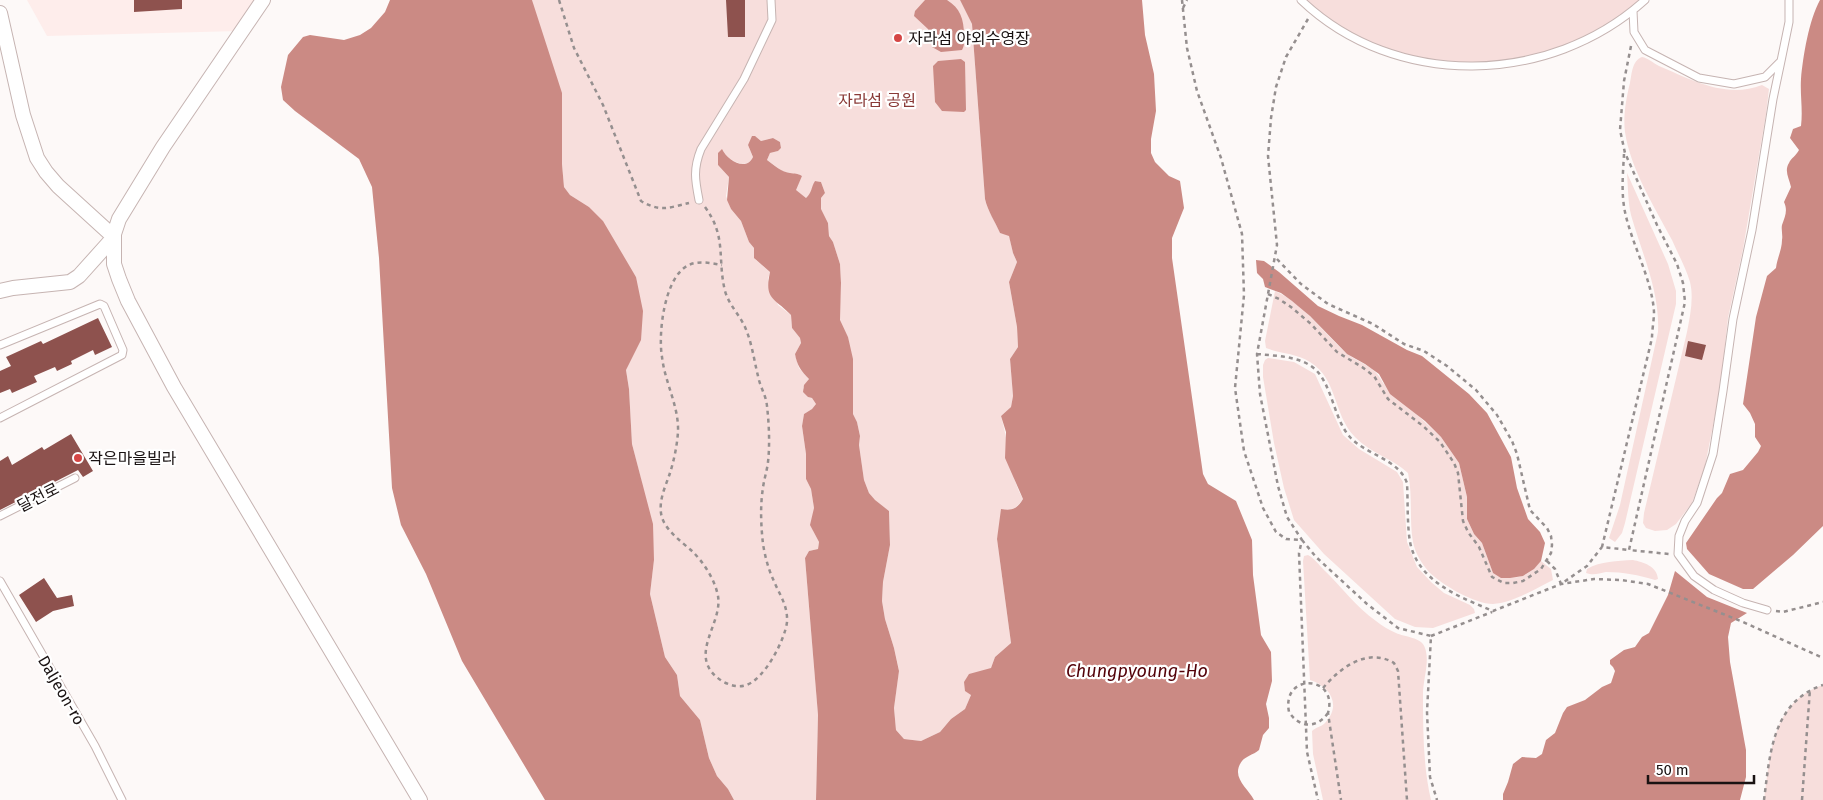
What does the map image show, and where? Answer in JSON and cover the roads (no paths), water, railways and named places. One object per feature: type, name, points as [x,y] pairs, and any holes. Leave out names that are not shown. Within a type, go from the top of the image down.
[{"type":"street","points":[[263,0],[145,175],[119,219],[114,237],[114,264],[118,279],[128,301],[174,387],[420,800]]},
{"type":"street","points":[[0,13],[4,47],[37,158],[58,186],[114,237]]},
{"type":"street","points":[[0,291],[70,282],[79,276],[114,237]]},
{"type":"lane","points":[[700,200],[695,180],[696,162],[701,149],[744,79],[772,20],[771,0]]},
{"type":"lane","points":[[1301,0],[1313,12],[1352,37],[1395,55],[1440,65],[1491,66],[1541,58],[1579,44],[1633,11],[1645,0]]},
{"type":"lane","points":[[1767,610],[1742,603],[1714,590],[1694,576],[1678,554],[1679,536],[1685,521],[1697,503],[1712,454],[1724,391],[1733,319],[1752,230],[1773,99],[1789,22],[1789,0]]},
{"type":"lane","points":[[1633,11],[1634,32],[1644,50],[1699,78],[1734,84],[1765,76],[1781,61]]},
{"type":"lane","points":[[0,345],[100,304],[104,306],[122,350],[122,355],[0,418]]},
{"type":"lane","name":"달전로","points":[[0,516],[75,478]]},
{"type":"lane","name":"Daljeon-ro","points":[[0,581],[95,746],[122,800]]},
{"type":"water","points":[[390,0],[532,0],[562,93],[562,164],[564,187],[570,195],[589,207],[603,221],[636,277],[643,311],[641,340],[626,370],[632,444],[653,524],[654,560],[650,594],[665,657],[677,675],[680,696],[700,720],[709,758],[717,776],[734,800],[545,800],[462,661],[426,574],[401,525],[392,488],[379,258],[372,187],[359,159],[283,100],[281,87],[288,55],[303,37],[310,35],[344,40],[360,35],[371,28],[385,12]]},
{"type":"water","points":[[925,0],[947,0],[958,10],[964,29],[964,46],[962,50],[941,52],[932,47],[928,29],[914,16],[915,11]]},
{"type":"water","name":"Chungpyoung-Ho","points":[[960,0],[1142,0],[1145,35],[1154,74],[1156,111],[1151,139],[1151,153],[1155,162],[1169,176],[1180,181],[1184,208],[1172,238],[1172,258],[1203,474],[1208,484],[1236,501],[1252,540],[1253,575],[1261,635],[1271,652],[1272,681],[1266,704],[1269,728],[1263,735],[1259,750],[1242,761],[1238,772],[1241,782],[1254,800],[816,800],[818,715],[805,558],[809,551],[818,549],[819,542],[810,525],[814,508],[811,489],[806,479],[806,454],[802,426],[804,414],[816,404],[812,398],[803,392],[804,385],[809,379],[800,368],[795,354],[801,343],[800,338],[792,328],[791,315],[772,297],[768,288],[770,272],[754,258],[754,248],[749,242],[741,221],[731,209],[727,200],[729,177],[718,165],[718,153],[722,149],[732,160],[737,163],[746,164],[753,157],[748,145],[752,136],[761,141],[773,138],[780,142],[781,148],[770,153],[767,160],[784,171],[802,176],[796,190],[806,198],[815,181],[821,182],[825,193],[821,198],[821,209],[828,223],[829,236],[833,242],[840,264],[840,320],[848,337],[853,359],[853,414],[860,436],[859,445],[864,480],[869,493],[889,511],[890,545],[883,582],[882,601],[899,671],[894,708],[896,730],[904,739],[921,741],[940,732],[951,719],[965,709],[971,695],[965,691],[964,682],[969,674],[991,668],[995,657],[1011,643],[997,539],[1001,509],[1008,510],[1014,508],[1023,499],[1005,458],[1006,432],[1001,416],[1011,407],[1013,396],[1010,359],[1018,347],[1017,327],[1009,282],[1017,262],[1009,236],[1000,233],[985,199],[972,24]]},
{"type":"water","points":[[1820,0],[1823,0],[1823,526],[1753,589],[1743,589],[1709,574],[1687,549],[1686,543],[1722,493],[1730,474],[1743,470],[1761,446],[1755,437],[1755,424],[1743,404],[1756,317],[1767,276],[1776,268],[1781,247],[1782,227],[1786,211],[1784,202],[1791,187],[1787,169],[1790,161],[1799,150],[1790,138],[1793,129],[1801,126],[1803,60],[1807,38]]},
{"type":"water","points":[[961,59],[965,62],[966,110],[964,112],[942,111],[935,102],[933,66],[938,61]]},
{"type":"water","points":[[1256,260],[1264,261],[1279,272],[1318,306],[1362,325],[1407,350],[1422,356],[1469,394],[1487,413],[1511,457],[1517,488],[1528,519],[1540,532],[1545,543],[1541,561],[1534,569],[1523,576],[1510,578],[1501,578],[1493,573],[1482,543],[1474,534],[1467,519],[1467,497],[1459,463],[1441,437],[1425,421],[1390,394],[1379,374],[1347,354],[1310,316],[1292,301],[1281,293],[1265,287],[1263,279],[1257,273]]},
{"type":"water","points":[[1675,571],[1707,597],[1747,613],[1731,623],[1728,637],[1730,662],[1746,750],[1746,777],[1740,800],[1503,800],[1503,794],[1513,764],[1522,757],[1536,758],[1542,754],[1546,740],[1555,733],[1567,707],[1585,700],[1602,687],[1611,683],[1615,671],[1610,664],[1610,660],[1624,650],[1635,647],[1642,637],[1649,633],[1668,595]]},
{"type":"place","name":"자라섬 야외수영장","points":[[898,38]]},
{"type":"place","name":"작은마을빌라","points":[[78,458]]},
{"type":"park label","name":"자라섬 공원","points":[[877,100]]}]
